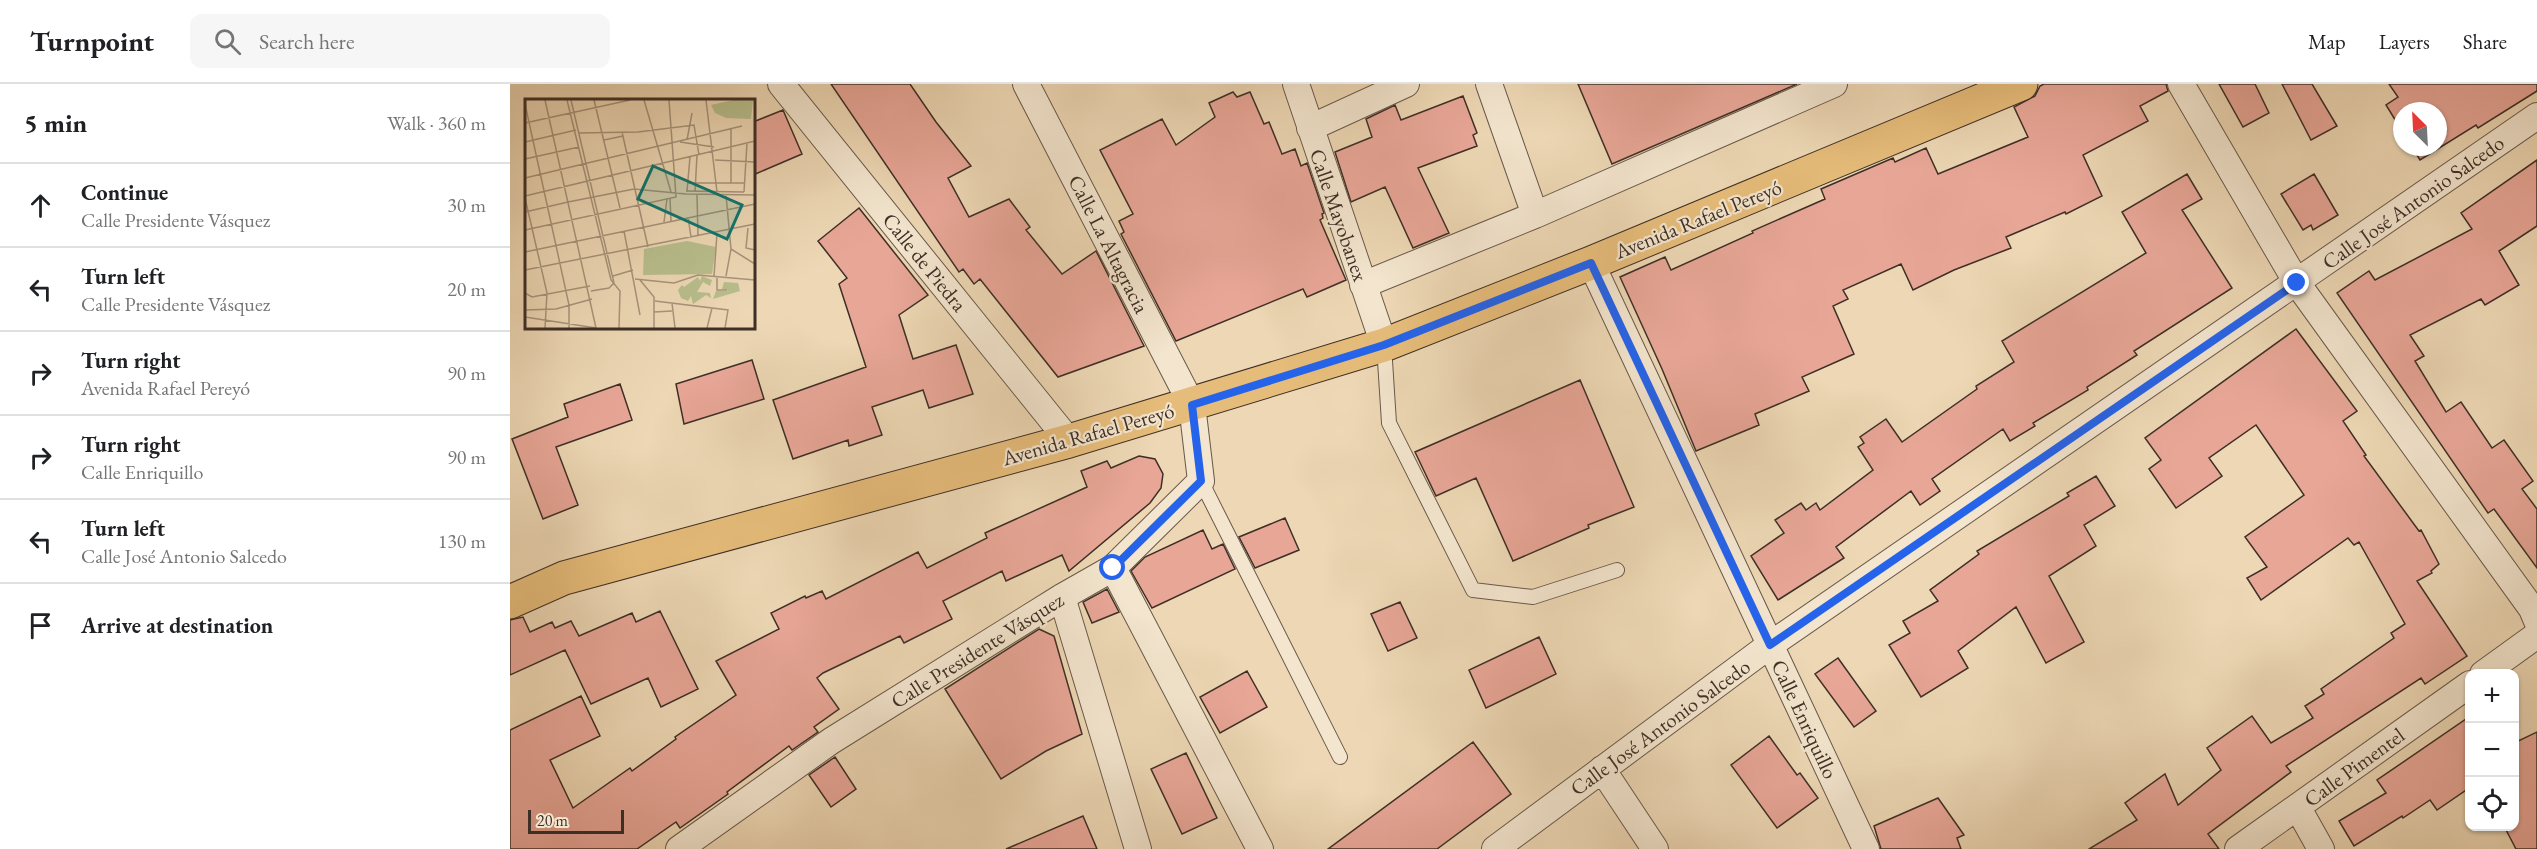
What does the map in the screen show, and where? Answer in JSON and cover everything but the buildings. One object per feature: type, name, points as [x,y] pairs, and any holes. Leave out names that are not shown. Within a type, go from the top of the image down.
[{"type":"main road","name":"Avenida Rafael Pereyó","points":[[510,602],[564,578],[1070,441],[1384,345],[1591,263],[2021,84]]},
{"type":"street","name":"Calle de Piedra","points":[[781,84],[1070,441]]},
{"type":"street","name":"Calle La Altagracia","points":[[1026,84],[1192,405]]},
{"type":"street","name":"Calle Mayobanex","points":[[1296,84],[1384,345]]},
{"type":"street","points":[[1310,128],[1406,84]]},
{"type":"street","points":[[1490,84],[1535,215]]},
{"type":"street","points":[[1363,285],[1535,215],[1834,84]]},
{"type":"street","points":[[2181,84],[2297,283],[2532,609],[2537,621]]},
{"type":"street","name":"Calle José Antonio Salcedo","points":[[1496,849],[1770,645],[2537,116]]},
{"type":"street","name":"Calle Enriquillo","points":[[1591,263],[1866,849]]},
{"type":"street","points":[[1192,405],[1201,481]]},
{"type":"street","name":"Calle Presidente Vásquez","points":[[679,849],[831,741],[1062,597],[1113,568],[1201,481]]},
{"type":"street","points":[[1113,568],[1260,849]]},
{"type":"street","points":[[1062,597],[1137,849]]},
{"type":"street","points":[[2490,669],[2537,634]]},
{"type":"street","name":"Calle Pimentel","points":[[2238,849],[2465,687]]},
{"type":"street","points":[[1602,769],[1655,849]]},
{"type":"street","points":[[2298,808],[2321,849]]},
{"type":"lane","points":[[1384,345],[1389,423],[1473,590],[1533,597],[1617,570]]},
{"type":"lane","points":[[1201,481],[1340,757]]},
{"type":"route","points":[[1113,568],[1201,481],[1192,405],[1384,345],[1591,263],[1770,645],[2297,283]]}]
